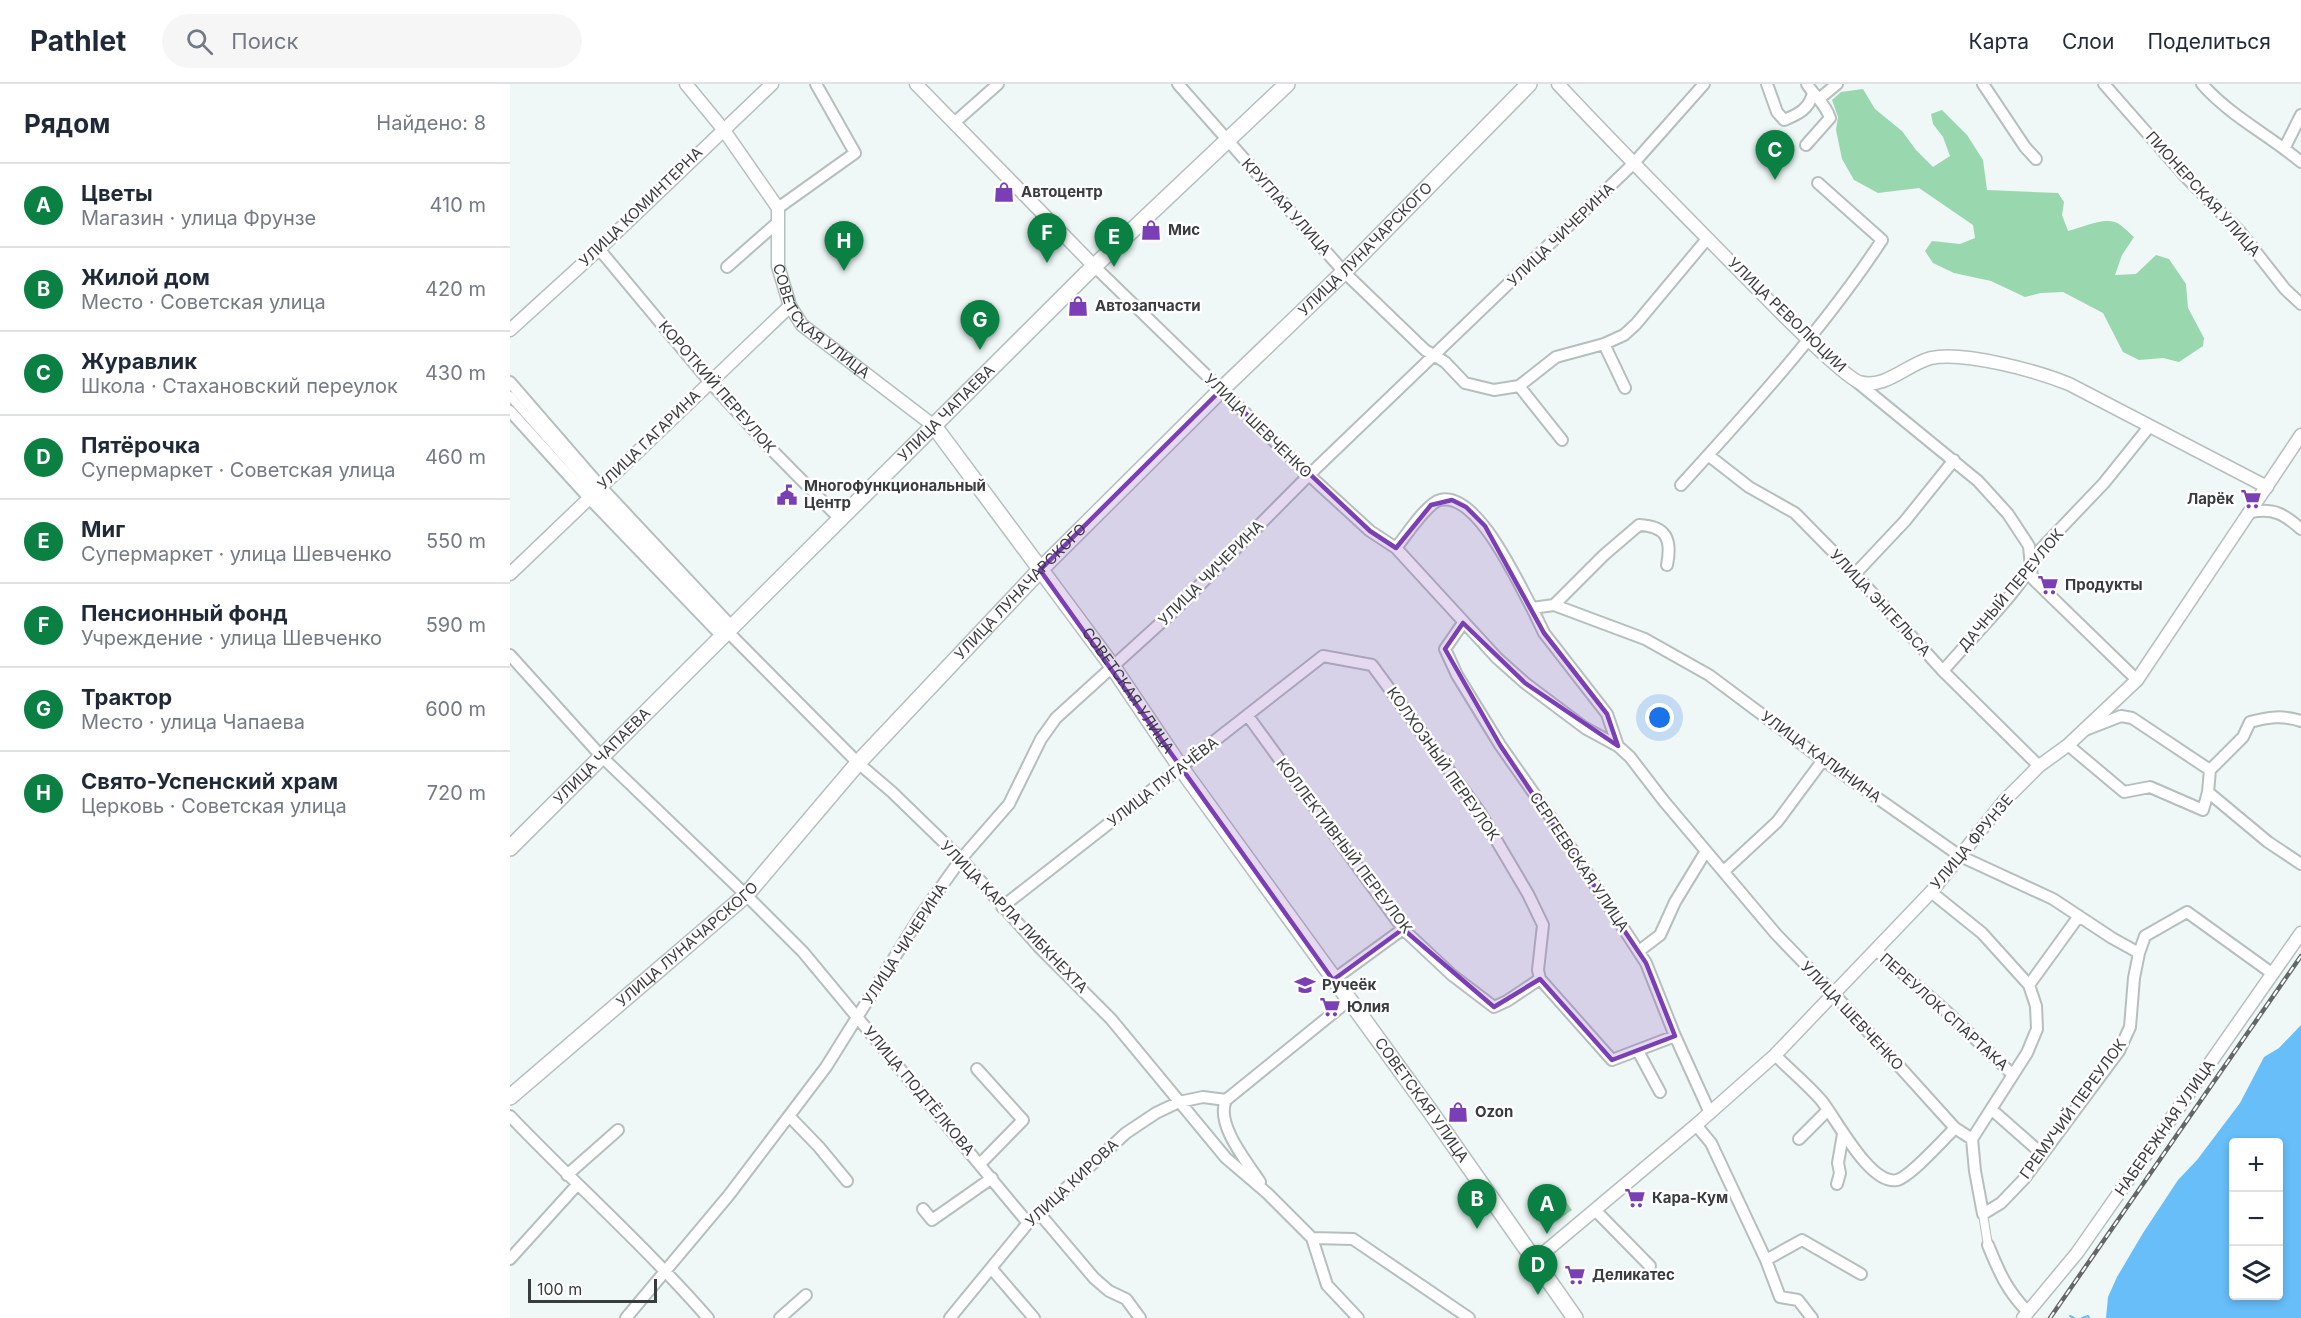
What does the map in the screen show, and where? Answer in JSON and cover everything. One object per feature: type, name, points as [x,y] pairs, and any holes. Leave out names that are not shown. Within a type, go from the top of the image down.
[{"type":"main road","name":"УЛИЦА ЧАПАЕВА","points":[[510,848],[1094,266],[1287,84]]},
{"type":"main road","name":"УЛИЦА ЛУНАЧАРСКОГО","points":[[510,1097],[746,895],[858,762],[1040,570],[1221,390],[1344,272],[1529,84]]},
{"type":"main road","name":"СОВЕТСКАЯ УЛИЦА","points":[[934,426],[1113,666],[1181,768],[1430,1111],[1575,1318]]},
{"type":"street","points":[[686,84],[723,129],[778,208],[855,153],[816,84]]},
{"type":"street","name":"УЛИЦА КОМИНТЕРНА","points":[[510,330],[599,249],[772,84]]},
{"type":"street","name":"УЛИЦА ШЕВЧЕНКО","points":[[916,84],[1094,266],[1221,390],[1370,531],[1396,548],[1463,623],[1525,683],[1585,728],[1618,746],[1630,757],[1663,800],[1776,934],[1834,994],[1955,1128],[1972,1139]]},
{"type":"street","points":[[954,123],[998,84]]},
{"type":"street","name":"КРУГЛАЯ УЛИЦА","points":[[1178,84],[1344,272],[1434,357],[1445,362],[1465,383],[1494,390],[1519,386]]},
{"type":"street","name":"УЛИЦА РЕВОЛЮЦИИ","points":[[1558,84],[1707,239],[1808,339],[1857,382],[1871,384],[1887,379],[1930,358],[1972,360],[2043,374],[2069,384],[2267,487]]},
{"type":"street","name":"УЛИЦА ЧИЧЕРИНА","points":[[626,1318],[729,1195],[790,1117],[858,1018],[921,915],[961,860],[1009,804],[1041,739],[1056,718],[1176,609],[1309,475],[1633,164],[1704,84]]},
{"type":"street","points":[[1767,84],[1777,112],[1784,120],[1800,114],[1810,103],[1813,92]]},
{"type":"street","points":[[1813,92],[1837,84]]},
{"type":"street","name":"ПИОНЕРСКАЯ УЛИЦА","points":[[2104,84],[2184,175],[2241,233],[2285,289],[2301,304]]},
{"type":"street","points":[[2202,84],[2227,109],[2285,147],[2301,162]]},
{"type":"street","points":[[1989,86],[2025,147],[2036,159]]},
{"type":"street","points":[[1806,145],[1830,118],[1827,107],[1813,92]]},
{"type":"street","points":[[2285,147],[2301,115]]},
{"type":"street","points":[[1681,485],[1844,296],[1882,240],[1818,183]]},
{"type":"street","name":"СОВЕТСКАЯ УЛИЦА","points":[[778,208],[778,266],[790,306],[802,326],[934,426]]},
{"type":"street","points":[[728,267],[777,223]]},
{"type":"street","points":[[1562,440],[1519,386],[1556,357],[1604,344],[1624,335],[1636,324],[1707,239]]},
{"type":"street","name":"КОРОТКИЙ ПЕРЕУЛОК","points":[[599,249],[709,381],[840,520]]},
{"type":"street","name":"УЛИЦА ГАГАРИНА","points":[[510,574],[709,381],[790,306]]},
{"type":"street","points":[[1604,344],[1625,388]]},
{"type":"street","name":"УЛИЦА КАРЛА ЛИБКНЕХТА","points":[[510,382],[595,492]]},
{"type":"street","points":[[1857,382],[1978,481],[2008,514],[2029,546],[2032,578],[2137,680]]},
{"type":"street","name":"УЛИЦА КАРЛА ЛИБКНЕХТА","points":[[510,396],[595,492],[728,632],[858,762],[961,860],[1040,948],[1111,1019],[1226,1158],[1267,1193],[1312,1238],[1327,1285],[1358,1318]]},
{"type":"street","name":"УЛИЦА КАРЛА ЛИБКНЕХТА","points":[[510,411],[595,492],[728,632]]},
{"type":"street","name":"ДАЧНЫЙ ПЕРЕУЛОК","points":[[1943,671],[2031,568],[2040,549],[2112,474],[2149,427]]},
{"type":"street","name":"УЛИЦА ФРУНЗЕ","points":[[1534,1261],[1696,1125],[1775,1055],[1931,892],[2005,800],[2039,766],[2068,745],[2137,680],[2301,435]]},
{"type":"street","name":"УЛИЦА ЭНГЕЛЬСА","points":[[1708,455],[1749,487],[1795,513],[1855,574],[1943,671],[2039,766]]},
{"type":"street","points":[[1855,574],[1905,521],[1953,460]]},
{"type":"street","points":[[1396,548],[1431,505],[1439,500],[1460,502],[1485,526],[1532,608]]},
{"type":"street","points":[[2251,512],[2267,509],[2277,512],[2301,529]]},
{"type":"street","points":[[1554,605],[1604,555],[1639,525],[1654,526],[1661,531],[1670,547],[1667,565]]},
{"type":"street","name":"УЛИЦА КАЛИНИНА","points":[[1532,608],[1554,605],[1646,639],[1709,675],[1823,760],[1960,856],[2053,899],[2139,953]]},
{"type":"street","name":"УЛИЦА ШЕВЧЕНКО","points":[[1532,608],[1544,633],[1607,714],[1618,746]]},
{"type":"street","name":"СЕРГЕЕВСКАЯ УЛИЦА","points":[[1463,623],[1444,649],[1457,675],[1500,745],[1556,825],[1646,963],[1675,1036],[1710,1113]]},
{"type":"street","name":"УЛИЦА ПОДТЁЛКОВА","points":[[510,655],[602,757],[803,952],[1028,1223]]},
{"type":"street","name":"УЛИЦА ПУГАЧЁВА","points":[[1002,907],[1323,656]]},
{"type":"street","name":"КОЛХОЗНЫЙ ПЕРЕУЛОК","points":[[1323,656],[1372,665],[1479,811],[1506,855],[1543,925],[1538,970],[1540,979]]},
{"type":"street","name":"КОЛЛЕКТИВНЫЙ ПЕРЕУЛОК","points":[[1248,716],[1403,928],[1452,975],[1494,1007],[1540,979]]},
{"type":"street","points":[[2084,730],[2121,716],[2132,718],[2210,770]]},
{"type":"street","points":[[2068,745],[2124,792],[2150,787],[2203,810],[2208,792],[2210,770],[2243,737],[2250,722],[2270,716],[2301,721]]},
{"type":"street","points":[[1724,871],[1777,822],[1823,760]]},
{"type":"street","points":[[2208,792],[2268,842],[2301,864]]},
{"type":"street","points":[[1639,951],[1660,934],[1675,902],[1706,852]]},
{"type":"street","points":[[1931,892],[1982,933],[2029,985],[2036,1006],[2037,1029],[2027,1053],[1972,1139],[1975,1171],[1988,1245],[2002,1278],[2026,1315]]},
{"type":"street","points":[[2139,953],[2145,936],[2187,912],[2273,974]]},
{"type":"street","points":[[2029,985],[2079,916]]},
{"type":"street","points":[[1334,980],[1403,928]]},
{"type":"street","name":"НАБЕРЕЖНАЯ УЛИЦА","points":[[2026,1315],[2077,1252],[2301,933]]},
{"type":"street","name":"ПЕРЕУЛОК СПАРТАКА","points":[[1877,951],[1946,1011],[2012,1074]]},
{"type":"street","name":"ГРЕМУЧИЙ ПЕРЕУЛОК","points":[[1983,1214],[2001,1203],[2024,1179],[2041,1153],[2119,1051],[2130,1027],[2134,978],[2139,953]]},
{"type":"street","points":[[1540,979],[1612,1060],[1675,1036]]},
{"type":"street","points":[[1267,1193],[1229,1133],[1222,1108],[1226,1100],[1348,1001]]},
{"type":"street","points":[[1638,1051],[1660,1092]]},
{"type":"street","points":[[1775,1055],[1828,1110],[1873,1171],[1886,1178],[1897,1180],[1907,1174],[1955,1128]]},
{"type":"street","name":"УЛИЦА ПОДТЁЛКОВА","points":[[977,1069],[1023,1120],[980,1164]]},
{"type":"street","name":"УЛИЦА КИРОВА","points":[[950,1318],[1028,1223],[1126,1133],[1179,1101],[1203,1097],[1226,1100]]},
{"type":"street","points":[[1799,1139],[1828,1110]]},
{"type":"street","points":[[1991,1110],[2041,1153]]},
{"type":"street","points":[[510,1116],[577,1185],[665,1269],[708,1318]]},
{"type":"street","points":[[790,1117],[847,1181]]},
{"type":"street","points":[[1696,1125],[1711,1143],[1766,1260],[1780,1296],[1798,1300],[1812,1318]]},
{"type":"street","points":[[567,1175],[618,1130]]},
{"type":"street","points":[[1837,1184],[1840,1173],[1838,1163],[1844,1134]]},
{"type":"street","points":[[923,1209],[932,1220],[992,1178]]},
{"type":"street","points":[[510,1259],[577,1185]]},
{"type":"street","points":[[1595,1210],[1650,1266]]},
{"type":"street","points":[[1039,1214],[1094,1278],[1108,1291],[1126,1299],[1140,1318]]},
{"type":"street","points":[[1312,1238],[1353,1239],[1468,1318]]},
{"type":"street","points":[[1766,1260],[1802,1240],[1861,1274]]},
{"type":"street","points":[[991,1268],[1034,1318]]},
{"type":"street","points":[[780,1318],[806,1295]]},
{"type":"highlighted area","points":[[1221,390],[1370,531],[1396,548],[1431,505],[1452,500],[1466,507],[1485,526],[1544,633],[1607,714],[1618,746],[1525,683],[1463,623],[1445,649],[1500,745],[1646,963],[1675,1036],[1612,1060],[1540,979],[1494,1007],[1403,929],[1333,980],[1040,570]]},
{"type":"green space","points":[[1863,89],[1875,109],[1902,131],[1933,167],[1950,156],[1943,137],[1933,124],[1931,114],[1942,110],[1967,135],[1983,160],[1987,190],[2058,193],[2064,202],[2062,215],[2068,231],[2103,221],[2120,224],[2134,237],[2122,255],[2115,275],[2136,274],[2156,255],[2169,259],[2186,284],[2188,308],[2204,338],[2203,346],[2179,362],[2163,358],[2139,360],[2123,352],[2103,313],[2063,292],[2041,293],[2025,297],[1991,281],[1954,273],[1933,263],[1925,251],[1932,241],[1960,244],[1975,238],[1973,225],[1919,188],[1878,193],[1854,180],[1842,159],[1836,130],[1838,117],[1832,100],[1841,92]]},
{"type":"green space","points":[[1564,1199],[1572,1210],[1547,1228],[1538,1217]]},
{"type":"water","points":[[2301,1025],[2301,1318],[2106,1318],[2108,1297],[2143,1233],[2178,1180],[2197,1160],[2240,1103],[2264,1057],[2279,1048]]},
{"type":"waterway","points":[[2070,1316],[2074,1318]]},
{"type":"waterway","points":[[2082,1318],[2088,1316],[2089,1318]]},
{"type":"railway","points":[[2050,1318],[2301,956]]},
{"type":"place","name":"Журавлик","points":[[1775,180]]},
{"type":"place","name":"Автоцентр","points":[[1004,192]]},
{"type":"place","name":"Мис","points":[[1151,230]]},
{"type":"place","name":"Пенсионный фонд","points":[[1047,263]]},
{"type":"place","name":"Миг","points":[[1114,267]]},
{"type":"place","name":"Свято-Успенский храм","points":[[844,271]]},
{"type":"place","name":"Автозапчасти","points":[[1078,306]]},
{"type":"place","name":"Трактор","points":[[980,350]]},
{"type":"place","name":"Многофункциональный Центр","points":[[787,495]]},
{"type":"place","name":"Ларёк","points":[[2251,499]]},
{"type":"place","name":"Продукты","points":[[2048,585]]},
{"type":"place","name":"Ручеёк","points":[[1305,985]]},
{"type":"place","name":"Юлия","points":[[1330,1007]]},
{"type":"place","name":"Ozon","points":[[1458,1112]]},
{"type":"place","name":"Кара-Кум","points":[[1635,1198]]},
{"type":"place","name":"Жилой дом","points":[[1477,1229]]},
{"type":"place","name":"Цветы","points":[[1547,1234]]},
{"type":"place","name":"Деликатес","points":[[1575,1275]]},
{"type":"place","name":"Пятёрочка","points":[[1538,1295]]}]
